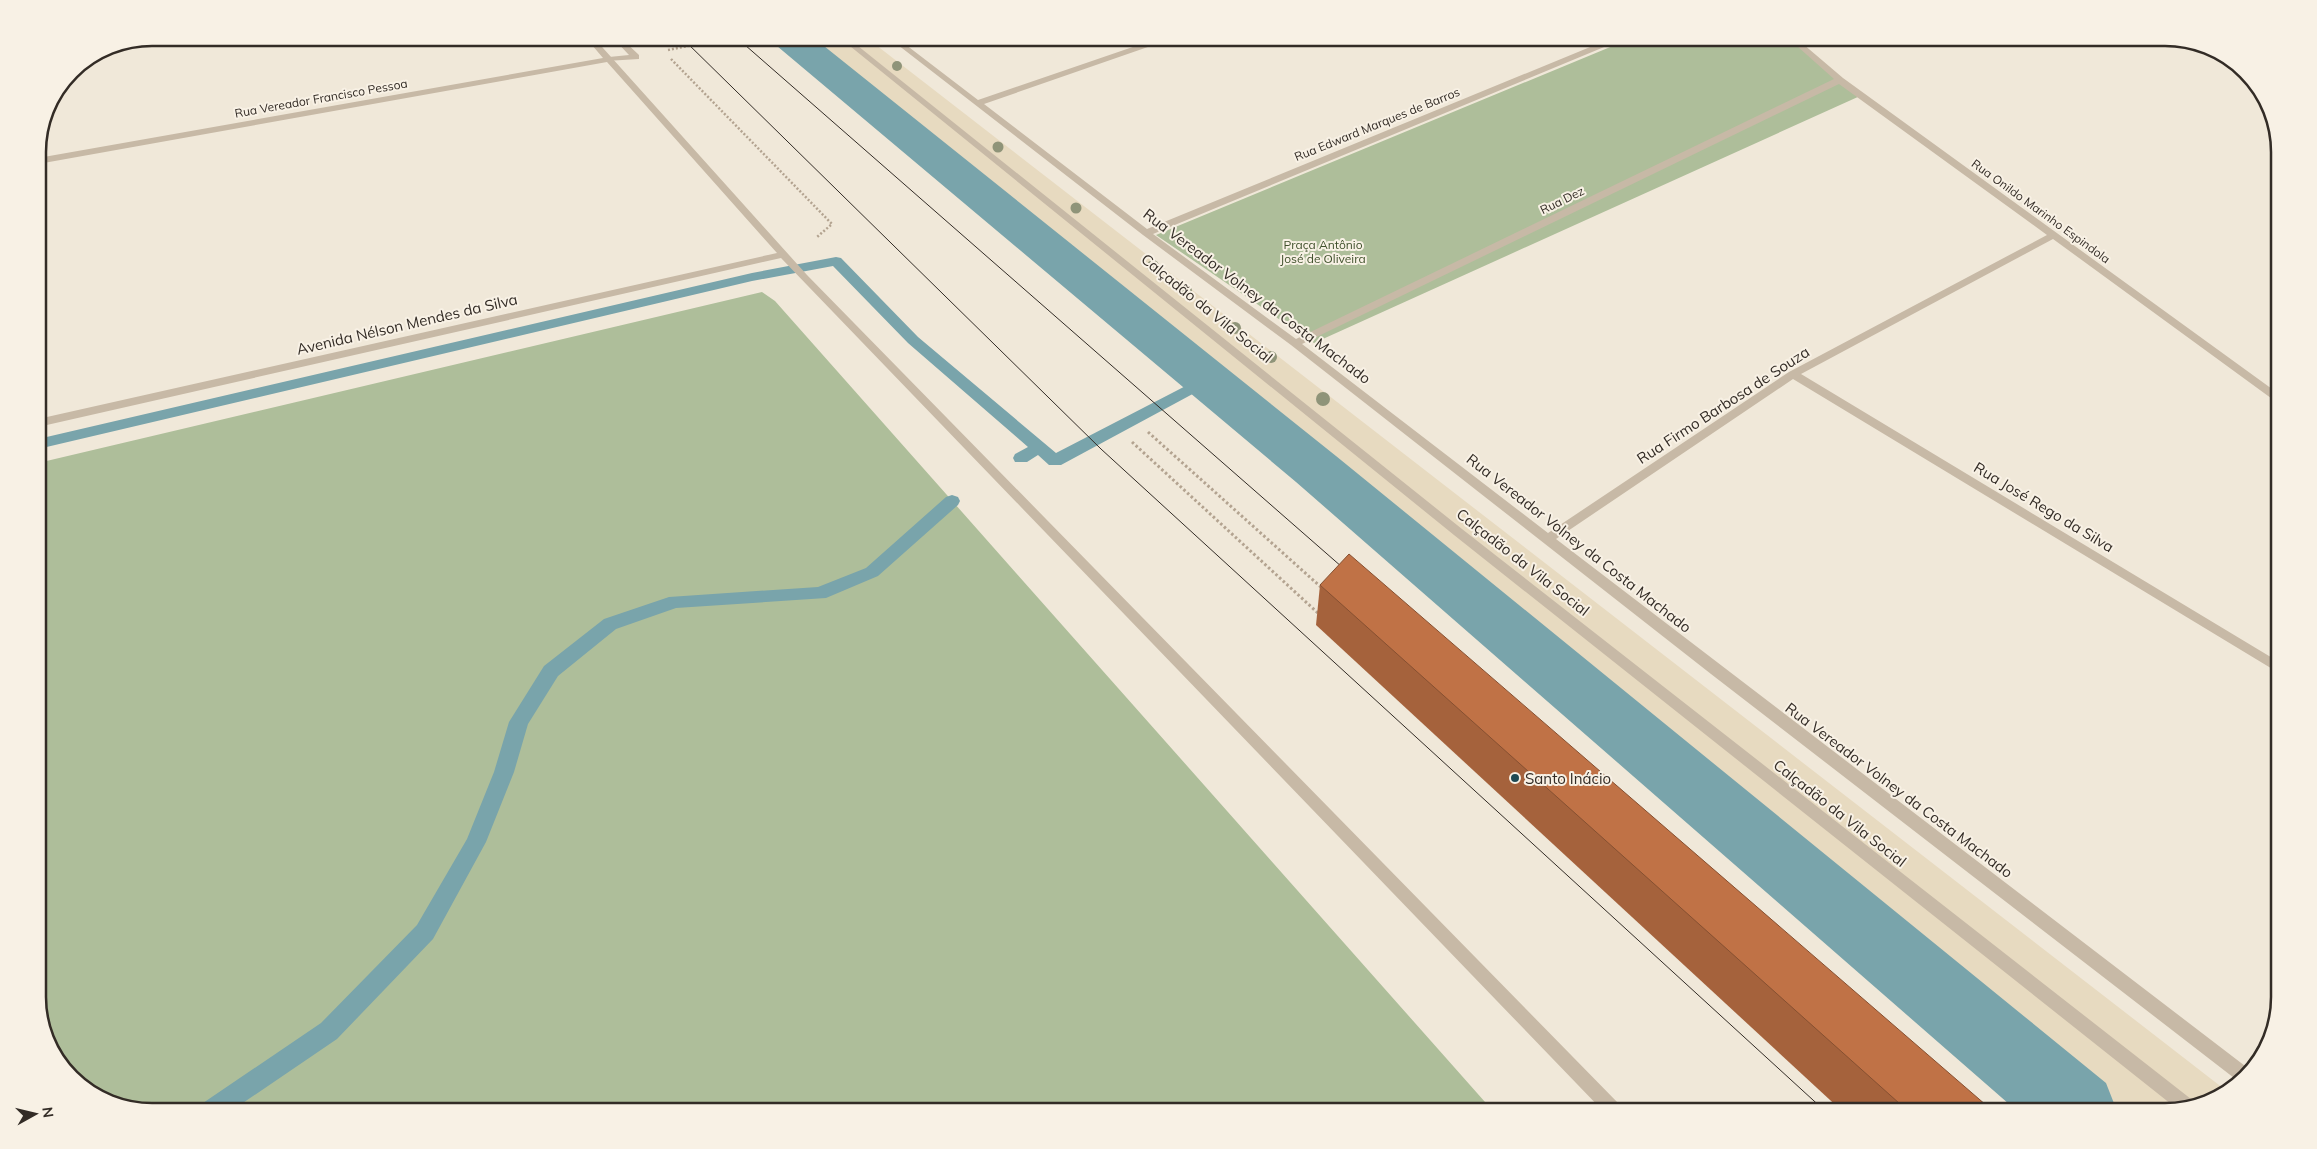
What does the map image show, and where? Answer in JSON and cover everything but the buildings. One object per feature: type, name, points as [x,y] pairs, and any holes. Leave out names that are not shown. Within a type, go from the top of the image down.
[{"type":"street","points":[[597,46],[803,277],[1605,1103]]},
{"type":"street","name":"Rua Vereador Francisco Pessoa","points":[[46,160],[609,59],[636,57],[625,46]]},
{"type":"street","name":"Calçadão da Vila Social","points":[[854,46],[1458,532],[2180,1102]]},
{"type":"street","name":"Rua Vereador Volney da Costa Machado","points":[[903,46],[1146,233],[1295,343],[1546,539],[2240,1072]]},
{"type":"street","points":[[977,103],[1142,46]]},
{"type":"street","name":"Rua Edward Marques de Barros","points":[[1146,233],[1599,46]]},
{"type":"street","name":"Rua Onildo Marinho Espindola","points":[[1801,46],[1840,80],[2271,394]]},
{"type":"street","name":"Rua Dez","points":[[1295,343],[1840,80]]},
{"type":"street","name":"Rua Firmo Barbosa de Souza","points":[[1546,539],[1793,374],[2054,235]]},
{"type":"street","name":"Avenida Nélson Mendes da Silva","points":[[46,421],[786,259]]},
{"type":"street","name":"Rua José Rego da Silva","points":[[1793,374],[2271,663]]},
{"type":"path","points":[[664,51],[688,46]]},
{"type":"path","points":[[670,58],[832,224],[786,259]]},
{"type":"path","points":[[1148,432],[1325,591]]},
{"type":"path","points":[[1132,442],[1322,616]]},
{"type":"green space","name":"Praça Antônio José de Oliveira","points":[[1613,46],[1800,46],[1860,96],[1314,343],[1156,235]]},
{"type":"green space","points":[[762,292],[775,301],[1486,1103],[152,1103],[131,1101],[105,1092],[82,1077],[64,1056],[52,1031],[46,1004],[46,461]]},
{"type":"shaded area","points":[[816,46],[877,46],[2221,1087],[2186,1101],[2108,1103],[1472,577]]},
{"type":"waterway","points":[[801,46],[1316,469],[2068,1103]]},
{"type":"waterway","points":[[46,442],[752,277],[836,261],[913,340],[1039,447]]},
{"type":"waterway","points":[[1039,447],[1055,461],[1208,380]]},
{"type":"waterway","points":[[1021,458],[1039,447]]},
{"type":"waterway","points":[[223,1103],[329,1031],[425,932],[476,842],[504,772],[519,722],[551,671],[610,624],[675,602],[820,593],[872,572],[952,501]]},
{"type":"tram line","points":[[690,46],[1101,449],[1816,1103]]},
{"type":"tram line","points":[[746,46],[1350,574]]},
{"type":"place","name":"Santo Inácio","points":[[1515,778]]}]
